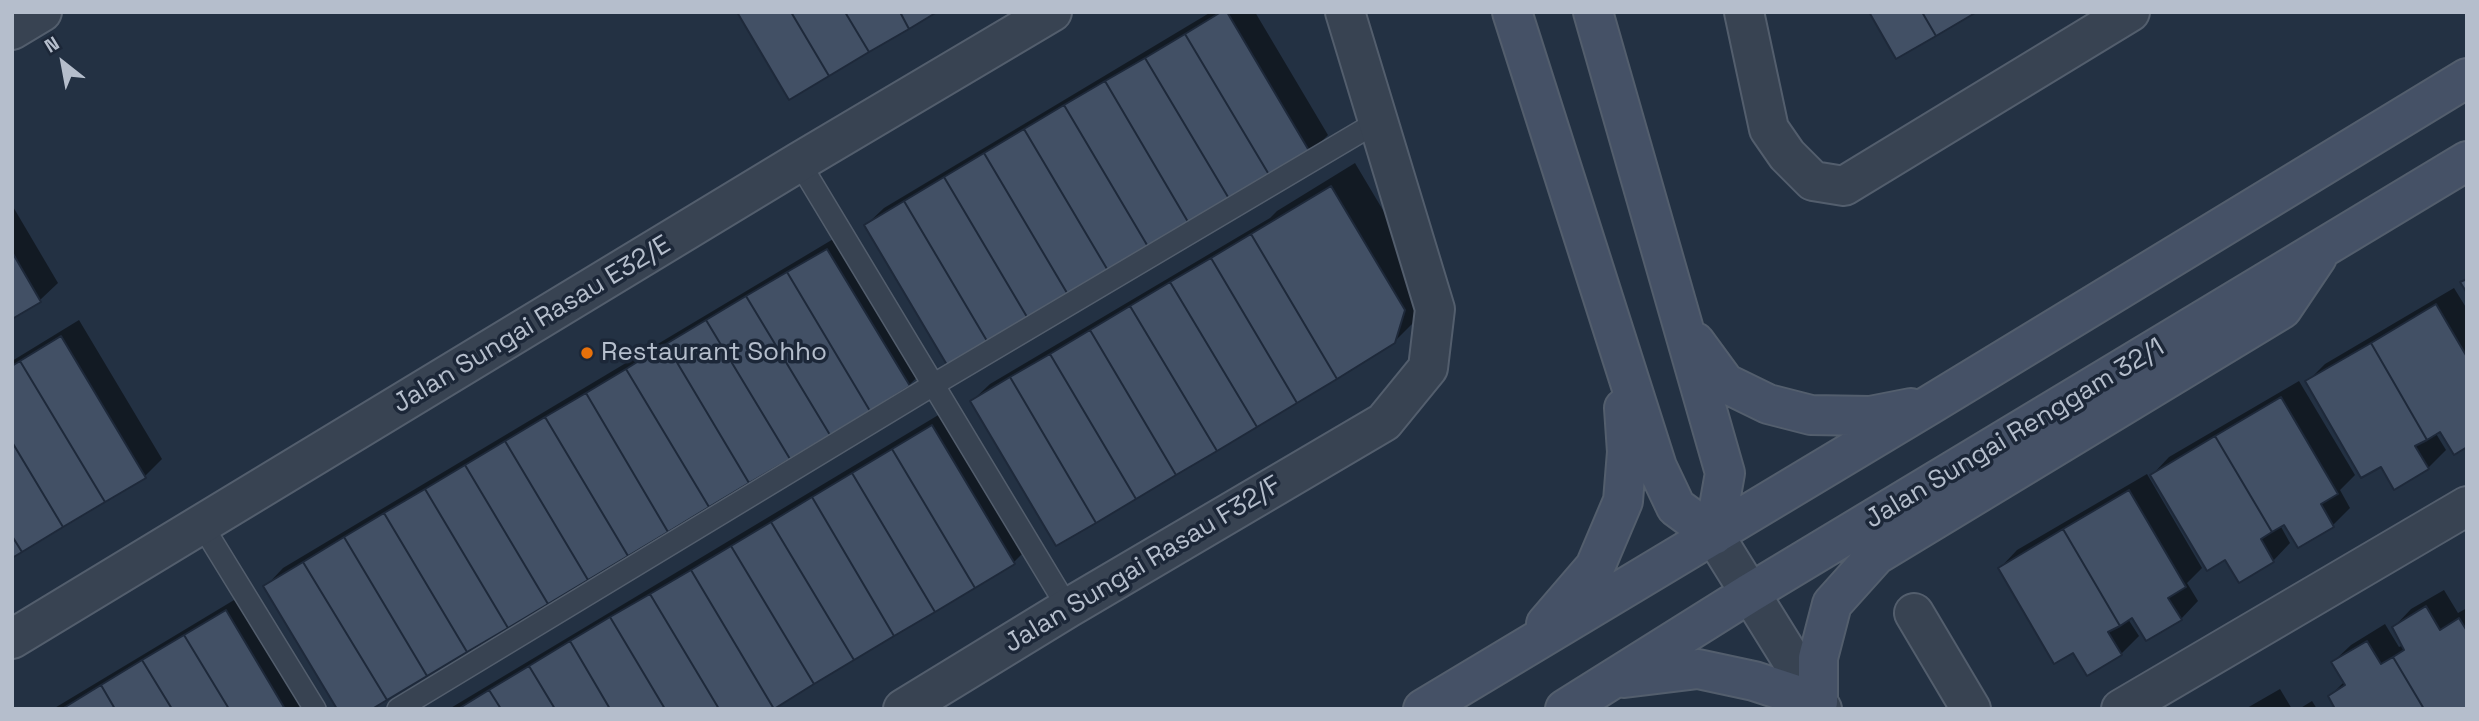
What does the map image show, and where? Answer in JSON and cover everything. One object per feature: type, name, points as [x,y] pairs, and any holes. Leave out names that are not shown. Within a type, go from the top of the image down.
[{"type":"main road","points":[[1512,12],[1657,467],[1676,508],[1713,535]]},
{"type":"main road","points":[[1593,12],[1725,473],[1713,535]]},
{"type":"main road","points":[[1423,709],[2467,78]]},
{"type":"main road","name":"Jalan Sungai Renggam 32/1","points":[[1564,709],[1750,593],[2467,162]]},
{"type":"main road","points":[[1613,680],[1699,669],[1754,681],[1820,705],[1818,658],[1832,604],[1876,555],[2282,309],[2322,249]]},
{"type":"main road","points":[[1681,323],[1725,383],[1768,404],[1811,415],[1870,416],[1931,404]]},
{"type":"main road","points":[[1524,649],[1595,567],[1623,501],[1627,452],[1620,351]]},
{"type":"street","points":[[12,30],[42,12]]},
{"type":"street","name":"Jalan Sungai Rasau E32/E","points":[[12,639],[799,162],[1052,12]]},
{"type":"street","points":[[1345,12],[1377,122]]},
{"type":"street","points":[[1744,12],[1769,129],[1787,155],[1813,181],[1843,186],[2130,12]]},
{"type":"street","name":"Jalan Sungai Rasau F32/F","points":[[903,709],[1068,608],[1384,422],[1428,368],[1435,309],[1377,122]]},
{"type":"street","points":[[2121,709],[2467,506]]},
{"type":"street","points":[[1713,535],[1820,705]]},
{"type":"street","points":[[1914,613],[1971,709]]},
{"type":"lane","points":[[398,709],[933,385],[1377,122]]},
{"type":"lane","points":[[799,162],[1068,608]]},
{"type":"lane","points":[[202,525],[314,709]]},
{"type":"building","points":[[737,12],[791,12],[829,76],[789,100]]},
{"type":"building","points":[[791,12],[845,12],[869,52],[829,76]]},
{"type":"building","points":[[845,12],[900,12],[909,29],[869,52]]},
{"type":"building","points":[[900,12],[937,12],[909,29]]},
{"type":"building","points":[[1221,12],[1227,12],[1311,154],[1271,178],[1185,34]]},
{"type":"building","points":[[1869,12],[1922,12],[1936,36],[1896,59]]},
{"type":"building","points":[[1922,12],[1975,12],[1975,13],[1936,36]]},
{"type":"building","points":[[1185,34],[1271,178],[1231,202],[1145,58]]},
{"type":"building","points":[[1145,58],[1231,202],[1191,227],[1105,81]]},
{"type":"building","points":[[1105,81],[1191,227],[1150,250],[1064,105]]},
{"type":"building","points":[[1064,105],[1150,250],[1110,274],[1024,129]]},
{"type":"building","points":[[1024,129],[1110,274],[1070,298],[984,153]]},
{"type":"building","points":[[984,153],[1070,298],[1030,322],[944,177]]},
{"type":"building","points":[[944,177],[1030,322],[990,346],[904,201]]},
{"type":"building","points":[[1331,186],[1405,310],[1395,343],[1337,379],[1251,234]]},
{"type":"building","points":[[904,201],[990,346],[950,370],[864,225]]},
{"type":"building","points":[[1251,234],[1337,379],[1297,403],[1211,258]]},
{"type":"building","points":[[827,249],[910,386],[870,411],[787,272]]},
{"type":"building","points":[[12,252],[41,302],[12,319]]},
{"type":"building","points":[[1211,258],[1297,403],[1257,427],[1170,282]]},
{"type":"building","points":[[787,272],[870,411],[830,435],[746,296]]},
{"type":"building","points":[[2467,279],[2467,293],[2460,282]]},
{"type":"building","points":[[1170,282],[1257,427],[1217,451],[1130,306]]},
{"type":"building","points":[[746,296],[830,435],[790,459],[706,320]]},
{"type":"building","points":[[2436,304],[2467,357],[2467,447],[2454,455],[2440,432],[2427,440],[2371,343]]},
{"type":"building","points":[[1130,306],[1217,451],[1176,475],[1090,330]]},
{"type":"building","points":[[706,320],[790,459],[749,483],[666,344]]},
{"type":"building","points":[[1090,330],[1176,475],[1136,499],[1050,354]]},
{"type":"building","points":[[61,336],[146,478],[105,502],[20,361]]},
{"type":"building","points":[[2371,343],[2427,440],[2415,446],[2429,469],[2394,490],[2381,467],[2361,478],[2305,381]]},
{"type":"building","points":[[666,344],[749,483],[709,507],[626,369]]},
{"type":"building","points":[[1050,354],[1136,499],[1096,523],[1010,377]]},
{"type":"building","points":[[20,361],[105,502],[63,527],[12,442],[12,366]]},
{"type":"building","points":[[626,369],[709,507],[668,532],[586,393]]},
{"type":"building","points":[[1010,377],[1096,523],[1056,546],[970,401]]},
{"type":"building","points":[[586,393],[668,532],[628,556],[545,417]]},
{"type":"building","points":[[2281,397],[2338,494],[2321,504],[2334,527],[2298,548],[2284,525],[2272,532],[2215,436]]},
{"type":"building","points":[[545,417],[628,556],[588,580],[505,441]]},
{"type":"building","points":[[932,425],[1015,564],[975,588],[892,449]]},
{"type":"building","points":[[2215,436],[2272,532],[2261,539],[2274,562],[2239,583],[2225,560],[2207,571],[2150,475]]},
{"type":"building","points":[[505,441],[588,580],[548,604],[465,465]]},
{"type":"building","points":[[12,442],[63,527],[22,552],[12,536]]},
{"type":"building","points":[[892,449],[975,588],[935,612],[852,473]]},
{"type":"building","points":[[465,465],[548,604],[508,628],[425,489]]},
{"type":"building","points":[[852,473],[935,612],[894,636],[812,497]]},
{"type":"building","points":[[425,489],[508,628],[467,652],[384,513]]},
{"type":"building","points":[[2129,490],[2186,587],[2168,598],[2182,620],[2146,641],[2132,618],[2120,626],[2063,529]]},
{"type":"building","points":[[812,497],[894,636],[854,660],[771,522]]},
{"type":"building","points":[[384,513],[467,652],[427,676],[344,537]]},
{"type":"building","points":[[771,522],[854,660],[814,684],[731,546]]},
{"type":"building","points":[[2063,529],[2120,626],[2108,632],[2122,655],[2087,676],[2073,653],[2054,664],[1998,568]]},
{"type":"building","points":[[12,536],[22,552],[12,558]]},
{"type":"building","points":[[344,537],[427,676],[387,700],[303,562]]},
{"type":"building","points":[[731,546],[814,684],[774,709],[691,570]]},
{"type":"building","points":[[303,562],[387,700],[372,709],[337,709],[263,586]]},
{"type":"building","points":[[691,570],[774,709],[719,709],[650,594]]},
{"type":"building","points":[[650,594],[719,709],[665,709],[610,617]]},
{"type":"building","points":[[2426,606],[2440,630],[2459,618],[2467,631],[2467,709],[2424,709],[2393,657],[2404,650],[2392,627]]},
{"type":"building","points":[[226,610],[285,709],[229,709],[184,635]]},
{"type":"building","points":[[610,617],[665,709],[610,709],[570,641]]},
{"type":"building","points":[[184,635],[229,709],[172,709],[142,660]]},
{"type":"building","points":[[570,641],[610,709],[555,709],[529,666]]},
{"type":"building","points":[[2367,641],[2381,664],[2393,657],[2424,709],[2335,709],[2328,696],[2345,685],[2331,662]]},
{"type":"building","points":[[142,660],[172,709],[115,709],[101,685]]},
{"type":"building","points":[[529,666],[555,709],[501,709],[489,690]]},
{"type":"building","points":[[101,685],[115,709],[62,709]]},
{"type":"building","points":[[489,690],[501,709],[458,709]]},
{"type":"place","name":"Restaurant Sohho","points":[[587,353]]}]
